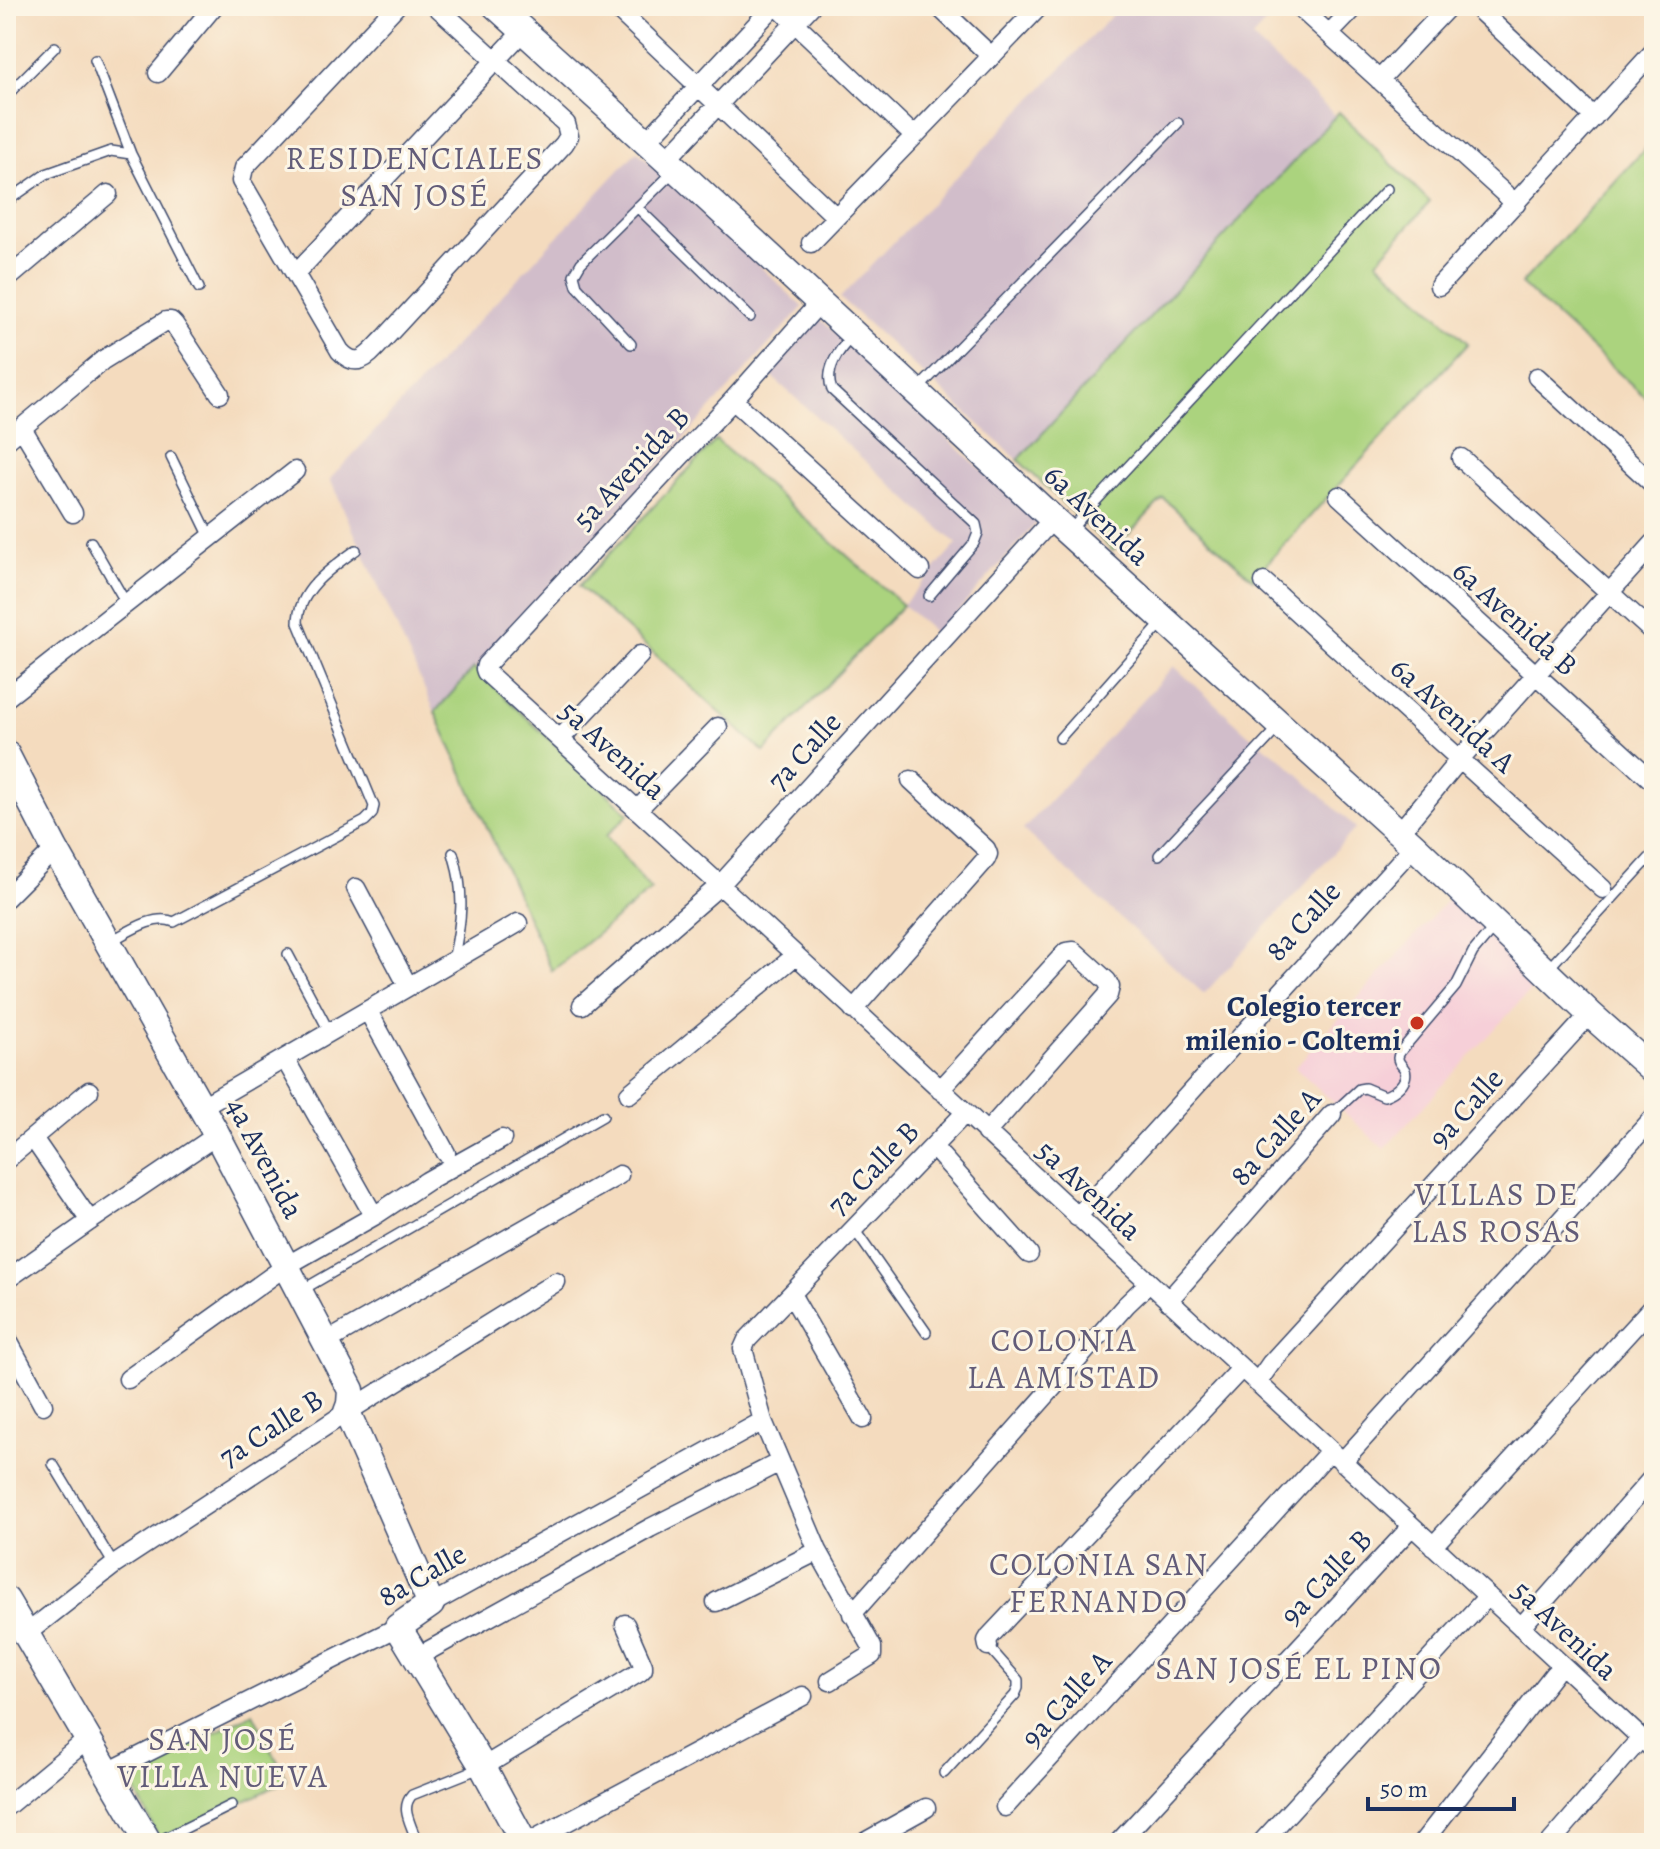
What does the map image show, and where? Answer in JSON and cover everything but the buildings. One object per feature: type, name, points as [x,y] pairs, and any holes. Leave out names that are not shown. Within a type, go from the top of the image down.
[{"type":"street","points":[[158,73],[214,6]]},
{"type":"street","points":[[396,6],[244,168],[241,181],[340,351],[354,361],[363,359],[385,338],[569,136],[566,124],[436,6]]},
{"type":"street","name":"6a Avenida","points":[[496,6],[1654,1071]]},
{"type":"street","points":[[614,6],[836,217]]},
{"type":"street","points":[[646,142],[775,6],[914,136]]},
{"type":"street","points":[[671,165],[718,105],[811,6]]},
{"type":"street","points":[[938,6],[991,56]]},
{"type":"street","points":[[811,243],[1040,6]]},
{"type":"street","points":[[1298,6],[1516,204]]},
{"type":"street","points":[[1329,34],[1356,6]]},
{"type":"street","points":[[1379,80],[1449,6]]},
{"type":"street","points":[[1475,6],[1594,117]]},
{"type":"street","points":[[296,273],[524,30]]},
{"type":"street","points":[[1439,286],[1654,51]]},
{"type":"street","points":[[6,280],[108,194]]},
{"type":"street","name":"5a Avenida B","points":[[486,672],[486,665],[820,302]]},
{"type":"street","points":[[6,441],[103,360],[166,321],[174,324],[220,394]]},
{"type":"street","points":[[1537,377],[1654,485]]},
{"type":"street","points":[[733,400],[920,570]]},
{"type":"street","points":[[22,428],[73,513]]},
{"type":"street","points":[[1461,458],[1654,633]]},
{"type":"street","points":[[6,698],[295,471]]},
{"type":"street","name":"6a Avenida B","points":[[1339,496],[1654,782]]},
{"type":"street","name":"7a Calle","points":[[582,1005],[720,885],[1061,526]]},
{"type":"street","name":"8a Calle","points":[[1077,1217],[1406,840],[1460,759],[1654,543]]},
{"type":"street","name":"6a Avenida A","points":[[1264,582],[1603,889]]},
{"type":"street","points":[[560,739],[640,655]]},
{"type":"street","name":"5a Avenida","points":[[486,672],[1654,1750]]},
{"type":"street","points":[[637,810],[718,727]]},
{"type":"street","name":"4a Avenida","points":[[6,754],[55,849],[217,1135],[351,1390],[347,1412],[431,1604]]},
{"type":"street","points":[[853,1010],[988,854],[911,780]]},
{"type":"street","points":[[6,898],[55,849]]},
{"type":"street","points":[[356,888],[408,986]]},
{"type":"street","points":[[201,1107],[518,923]]},
{"type":"street","points":[[940,1090],[1066,952],[1074,951],[1107,981],[1110,987],[1108,995],[986,1133]]},
{"type":"street","points":[[629,1094],[795,956]]},
{"type":"street","points":[[368,1011],[446,1153]]},
{"type":"street","name":"9a Calle","points":[[1257,1383],[1271,1363],[1590,1014]]},
{"type":"street","points":[[285,1059],[374,1216]]},
{"type":"street","points":[[6,1160],[89,1091]]},
{"type":"street","name":"7a Calle B","points":[[763,1421],[743,1349],[747,1340],[965,1113]]},
{"type":"street","name":"8a Calle A","points":[[1168,1301],[1332,1114]]},
{"type":"street","name":"9a Calle A","points":[[1005,1807],[1654,1117]]},
{"type":"street","points":[[6,1280],[217,1135]]},
{"type":"street","points":[[33,1138],[90,1221]]},
{"type":"street","points":[[128,1379],[286,1266],[502,1139]]},
{"type":"street","points":[[933,1147],[1029,1254]]},
{"type":"street","points":[[326,1342],[619,1175]]},
{"type":"street","name":"7a Calle B","points":[[26,1634],[114,1565],[347,1412],[556,1282]]},
{"type":"street","points":[[852,1614],[1126,1305],[1149,1283]]},
{"type":"street","points":[[791,1294],[863,1419]]},
{"type":"street","points":[[1433,1546],[1654,1305]]},
{"type":"street","points":[[6,1337],[43,1405]]},
{"type":"street","points":[[988,1646],[990,1636],[1241,1369]]},
{"type":"street","points":[[763,1421],[818,1551],[872,1647],[872,1655],[830,1681]]},
{"type":"street","name":"8a Calle","points":[[108,1772],[398,1627],[431,1604],[763,1421]]},
{"type":"street","points":[[417,1657],[650,1528],[780,1462]]},
{"type":"street","points":[[1521,1627],[1654,1476]]},
{"type":"street","name":"9a Calle B","points":[[1118,1843],[1412,1526]]},
{"type":"street","points":[[716,1602],[818,1551]]},
{"type":"street","points":[[1261,1843],[1488,1596]]},
{"type":"street","points":[[6,1600],[149,1843]]},
{"type":"street","points":[[483,1767],[643,1669],[625,1624]]},
{"type":"street","points":[[398,1627],[526,1843],[803,1696]]},
{"type":"street","points":[[1422,1843],[1554,1674]]},
{"type":"street","points":[[6,1807],[88,1739]]},
{"type":"street","points":[[1550,1843],[1634,1746]]},
{"type":"street","points":[[863,1843],[926,1808]]},
{"type":"lane","points":[[6,96],[55,47]]},
{"type":"lane","points":[[95,60],[131,154],[199,288]]},
{"type":"lane","points":[[916,391],[1178,123]]},
{"type":"lane","points":[[6,202],[46,174],[111,151],[131,154]]},
{"type":"lane","points":[[631,344],[577,286],[574,275],[581,263],[637,207],[671,165]]},
{"type":"lane","points":[[1061,526],[1105,491],[1387,189]]},
{"type":"lane","points":[[637,207],[750,317]]},
{"type":"lane","points":[[854,334],[842,347],[830,371],[828,381],[832,390],[976,524],[978,533],[974,543],[929,596]]},
{"type":"lane","points":[[171,457],[210,537]]},
{"type":"lane","points":[[91,542],[126,603]]},
{"type":"lane","points":[[108,943],[156,920],[165,918],[174,922],[365,821],[372,814],[374,806],[298,623],[298,612],[309,590],[356,550]]},
{"type":"lane","points":[[1060,738],[1164,620]]},
{"type":"lane","points":[[1159,855],[1280,726]]},
{"type":"lane","points":[[453,853],[460,877],[462,904],[453,960]]},
{"type":"lane","points":[[1546,972],[1654,853]]},
{"type":"lane","name":"8a Calle A","points":[[1332,1114],[1359,1089],[1365,1088],[1384,1096],[1392,1094],[1406,1074],[1398,1062],[1400,1052],[1456,986],[1473,952],[1496,925]]},
{"type":"lane","points":[[288,954],[330,1033]]},
{"type":"lane","points":[[299,1291],[603,1116]]},
{"type":"lane","points":[[854,1229],[926,1332]]},
{"type":"lane","points":[[53,1464],[114,1565]]},
{"type":"lane","points":[[944,1773],[1018,1688],[1018,1680],[988,1646]]},
{"type":"lane","points":[[414,1834],[406,1806],[412,1795],[483,1767]]},
{"type":"lane","points":[[155,1843],[232,1805]]},
{"type":"shaded area","points":[[1121,6],[1281,6],[1252,38],[1337,117],[1018,460],[840,298]]},
{"type":"shaded area","points":[[637,151],[803,307],[435,712],[330,479]]},
{"type":"shaded area","points":[[820,319],[1037,522],[937,635],[903,605],[957,544],[769,374]]},
{"type":"shaded area","points":[[1174,666],[1356,828],[1204,994],[1023,830]]},
{"type":"shaded area","name":"Colegio tercer milenio - Coltemi","points":[[1450,897],[1540,980],[1384,1149],[1295,1067]]},
{"type":"green space","points":[[1339,112],[1430,202],[1377,261],[1468,343],[1253,579],[1163,498],[1113,551],[1018,460]]},
{"type":"green space","points":[[1654,139],[1654,405],[1521,284]]},
{"type":"green space","points":[[716,440],[903,605],[764,752],[579,586]]},
{"type":"green space","points":[[474,668],[629,814],[606,836],[651,890],[552,971],[435,712]]},
{"type":"green space","points":[[253,1713],[287,1780],[161,1843],[128,1776]]},
{"type":"place","name":"Colegio tercer milenio - Coltemi","points":[[1417,1023]]},
{"type":"district","name":"RESIDENCIALES SAN JOSÉ","points":[[415,176]]},
{"type":"district","name":"VILLAS DE LAS ROSAS","points":[[1497,1212]]},
{"type":"district","name":"COLONIA LA AMISTAD","points":[[1064,1358]]},
{"type":"district","name":"COLONIA SAN FERNANDO","points":[[1099,1582]]},
{"type":"district","name":"SAN JOSÉ EL PINO","points":[[1299,1668]]},
{"type":"district","name":"SAN JOSÉ VILLA NUEVA","points":[[223,1758]]}]
